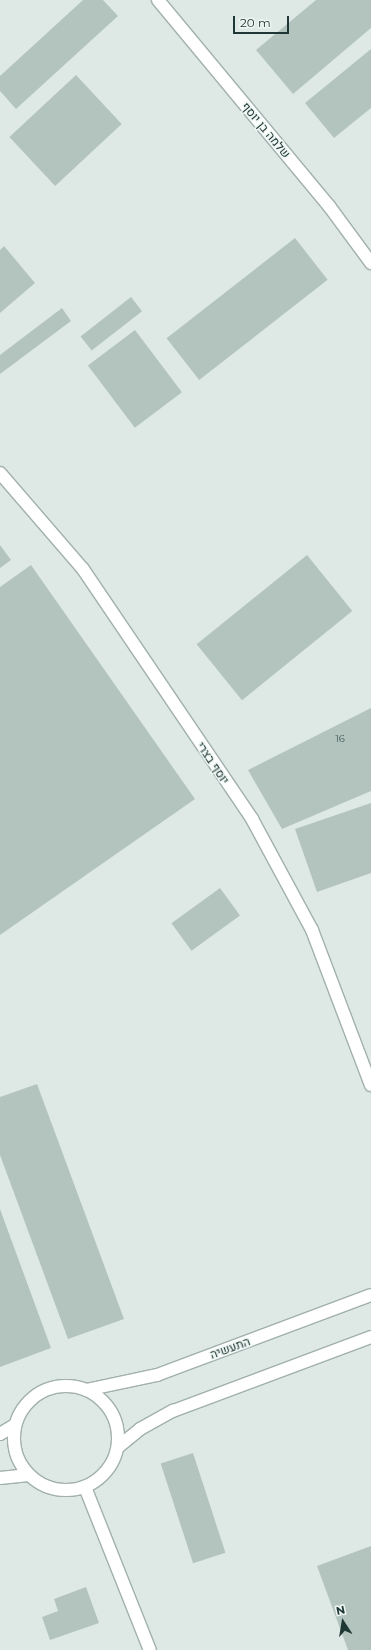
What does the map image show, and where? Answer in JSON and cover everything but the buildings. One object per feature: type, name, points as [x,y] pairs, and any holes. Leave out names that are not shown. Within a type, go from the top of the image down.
[{"type":"street","name":"שלמה בן יוסף","points":[[158,0],[329,206],[371,263]]},
{"type":"street","name":"יוסף בצרי","points":[[0,473],[83,569],[252,819],[312,930],[371,1085]]},
{"type":"street","name":"התעשיה","points":[[86,1390],[157,1375],[371,1295]]},
{"type":"street","points":[[118,1447],[140,1429],[173,1411],[371,1337]]},
{"type":"street","points":[[69,1386],[86,1390],[101,1399],[113,1413],[118,1430],[118,1447],[112,1464],[100,1478],[85,1487],[55,1489],[29,1475],[19,1460],[14,1443],[15,1425],[23,1409],[35,1396],[51,1388],[69,1386]]},
{"type":"street","points":[[0,1434],[15,1425]]},
{"type":"street","points":[[0,1478],[29,1475]]},
{"type":"street","points":[[85,1487],[150,1650]]}]
